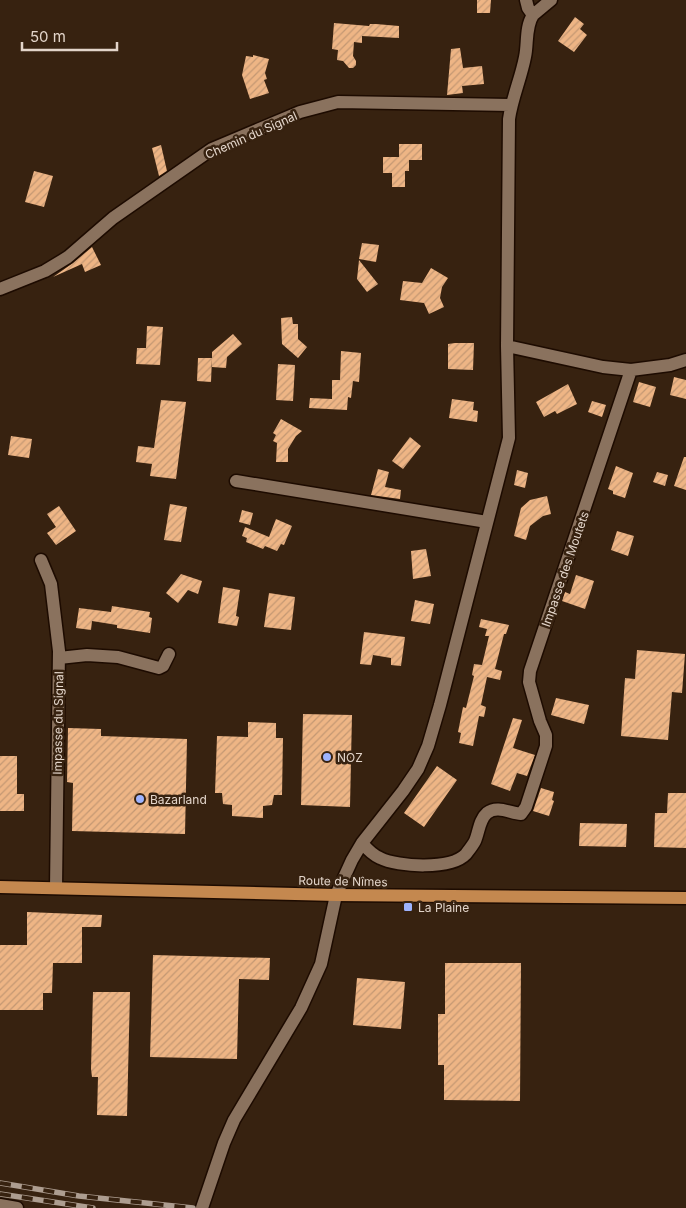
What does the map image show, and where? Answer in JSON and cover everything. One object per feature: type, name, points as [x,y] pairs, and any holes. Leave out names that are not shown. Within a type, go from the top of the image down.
[{"type":"main road","name":"Route de Nîmes","points":[[0,888],[336,895],[686,898]]},
{"type":"street","points":[[526,0],[528,8],[533,15]]},
{"type":"street","points":[[202,1208],[206,1191],[234,1120],[296,1017],[317,973],[328,935],[336,895],[352,860],[362,843],[418,769],[428,746],[509,438],[509,119],[526,56],[529,27],[533,15],[551,0]]},
{"type":"street","name":"Chemin du Signal","points":[[0,289],[44,271],[68,257],[113,218],[212,149],[300,112],[338,102],[511,106]]},
{"type":"street","points":[[508,346],[603,367],[631,370],[686,360]]},
{"type":"street","name":"Impasse des Moutets","points":[[362,843],[379,858],[393,862],[431,865],[450,862],[464,856],[474,842],[482,820],[487,813],[494,809],[521,814],[526,808],[546,746],[546,735],[529,682],[530,671],[631,370]]},
{"type":"street","points":[[236,481],[487,522]]},
{"type":"street","name":"Impasse du Signal","points":[[41,560],[51,584],[58,658],[56,888]]},
{"type":"street","points":[[58,658],[88,655],[118,657],[159,668],[163,666],[169,654]]},
{"type":"street","points":[[0,1205],[17,1208]]},
{"type":"building","points":[[477,0],[491,0],[490,13],[477,13]]},
{"type":"building","points":[[575,17],[584,24],[580,29],[587,35],[574,52],[558,41]]},
{"type":"building","points":[[334,23],[399,26],[399,38],[362,36],[362,43],[354,42],[353,56],[356,65],[353,68],[349,68],[343,61],[337,60],[338,50],[332,49]]},
{"type":"building","points":[[460,48],[463,68],[482,66],[484,84],[462,86],[463,93],[447,95],[451,49]]},
{"type":"building","points":[[253,55],[269,59],[265,73],[267,79],[264,80],[269,93],[250,99],[242,75],[246,56],[253,57]]},
{"type":"building","points":[[399,144],[422,144],[422,160],[409,160],[409,171],[405,171],[405,187],[392,187],[392,173],[383,173],[383,157],[399,157]]},
{"type":"building","points":[[161,145],[167,171],[159,176],[152,148]]},
{"type":"building","points":[[34,171],[53,176],[44,207],[25,202]]},
{"type":"building","points":[[362,243],[379,245],[376,262],[359,259]]},
{"type":"building","points":[[92,247],[101,265],[85,272],[82,264],[53,277],[73,263]]},
{"type":"building","points":[[359,260],[378,284],[367,292],[357,279]]},
{"type":"building","points":[[431,268],[448,278],[442,287],[440,298],[444,307],[429,314],[424,303],[400,300],[403,281],[422,283]]},
{"type":"building","points":[[292,317],[293,324],[298,324],[298,339],[307,347],[298,358],[282,344],[281,318]]},
{"type":"building","points":[[147,326],[163,327],[160,365],[136,364],[137,348],[146,348]]},
{"type":"building","points":[[233,334],[242,344],[227,357],[226,368],[212,367],[212,352]]},
{"type":"building","points":[[474,343],[473,370],[448,369],[448,344]]},
{"type":"building","points":[[341,351],[361,353],[359,382],[353,381],[351,398],[348,397],[347,410],[309,408],[310,398],[332,399],[332,380],[340,380]]},
{"type":"building","points":[[198,358],[212,358],[211,382],[197,381]]},
{"type":"building","points":[[278,364],[295,365],[293,401],[276,400]]},
{"type":"building","points":[[674,377],[686,380],[686,399],[670,395]]},
{"type":"building","points":[[639,382],[656,387],[650,407],[633,402]]},
{"type":"building","points":[[568,384],[577,404],[557,414],[555,411],[544,417],[536,402]]},
{"type":"building","points":[[452,399],[474,402],[473,410],[478,411],[477,422],[449,418]]},
{"type":"building","points":[[161,400],[186,402],[176,479],[150,476],[152,464],[136,462],[138,446],[154,448]]},
{"type":"building","points":[[592,401],[606,405],[602,417],[588,412]]},
{"type":"building","points":[[281,419],[302,431],[296,436],[288,449],[288,462],[276,462],[277,443],[273,441],[276,435],[273,433]]},
{"type":"building","points":[[11,436],[32,439],[29,458],[8,455]]},
{"type":"building","points":[[410,437],[421,446],[403,469],[392,461]]},
{"type":"building","points":[[684,457],[686,457],[686,490],[674,486]]},
{"type":"building","points":[[616,466],[633,473],[625,498],[613,494],[613,491],[608,489]]},
{"type":"building","points":[[378,469],[389,472],[385,487],[401,490],[400,499],[371,495]]},
{"type":"building","points":[[517,470],[528,473],[525,488],[514,485]]},
{"type":"building","points":[[657,472],[668,475],[665,486],[653,482]]},
{"type":"building","points":[[547,496],[551,514],[543,516],[530,526],[526,540],[514,536],[521,508],[530,500]]},
{"type":"building","points":[[170,504],[187,507],[181,542],[164,540]]},
{"type":"building","points":[[59,506],[76,531],[56,545],[47,533],[56,527],[47,514]]},
{"type":"building","points":[[242,510],[253,513],[250,525],[239,522]]},
{"type":"building","points":[[276,519],[292,526],[284,545],[281,544],[277,551],[265,546],[263,549],[246,542],[247,538],[242,536],[245,527],[269,537]]},
{"type":"building","points":[[617,531],[634,536],[628,556],[611,550]]},
{"type":"building","points":[[426,549],[431,576],[413,579],[411,551]]},
{"type":"building","points":[[181,574],[202,581],[198,594],[188,590],[178,603],[166,593]]},
{"type":"building","points":[[576,575],[594,581],[585,609],[562,601],[565,592],[570,594]]},
{"type":"building","points":[[223,587],[240,590],[236,616],[239,617],[237,626],[218,623]]},
{"type":"building","points":[[269,593],[295,597],[291,630],[264,627]]},
{"type":"building","points":[[415,600],[434,604],[430,624],[411,621]]},
{"type":"building","points":[[112,606],[150,612],[149,617],[152,618],[150,633],[117,628],[117,625],[92,621],[91,630],[76,628],[79,608],[111,612]]},
{"type":"building","points":[[481,619],[509,625],[506,634],[504,634],[495,669],[502,671],[500,680],[487,677],[481,705],[486,707],[484,717],[479,716],[473,746],[459,743],[461,733],[458,732],[463,707],[466,708],[474,676],[472,675],[474,664],[482,665],[489,636],[485,636],[487,629],[479,627]]},
{"type":"building","points":[[364,632],[405,637],[401,666],[391,665],[391,658],[373,655],[371,665],[360,664]]},
{"type":"building","points":[[637,650],[685,654],[682,693],[672,692],[668,740],[621,736],[625,678],[635,679]]},
{"type":"building","points":[[556,698],[589,705],[584,724],[551,715]]},
{"type":"building","name":"NOZ","points":[[303,714],[352,715],[350,807],[301,805]]},
{"type":"building","points":[[513,718],[522,720],[513,748],[535,755],[527,776],[517,773],[510,791],[491,784]]},
{"type":"building","points":[[248,722],[276,723],[276,738],[283,738],[282,795],[274,795],[272,805],[263,806],[263,818],[232,816],[232,805],[223,804],[222,793],[215,793],[217,736],[248,737]]},
{"type":"building","points":[[68,728],[101,729],[101,736],[187,739],[185,834],[72,831],[73,783],[67,782]]},
{"type":"building","points":[[0,756],[17,756],[17,794],[24,794],[24,811],[0,811]]},
{"type":"building","points":[[437,766],[457,780],[424,827],[404,813]]},
{"type":"building","points":[[541,788],[554,792],[552,800],[554,801],[549,816],[533,811]]},
{"type":"building","points":[[668,793],[686,793],[686,848],[654,847],[655,813],[667,813]]},
{"type":"building","points":[[580,823],[627,824],[626,847],[579,846]]},
{"type":"building","points":[[27,912],[102,915],[101,927],[82,927],[82,963],[53,963],[52,993],[43,993],[43,1010],[0,1010],[0,945],[27,945]]},
{"type":"building","points":[[153,955],[270,958],[269,980],[239,979],[237,1059],[150,1057]]},
{"type":"building","points":[[445,963],[521,963],[520,1101],[444,1100],[444,1065],[438,1065],[438,1014],[445,1014]]},
{"type":"building","points":[[357,978],[405,982],[401,1029],[353,1025]]},
{"type":"building","points":[[93,992],[130,992],[127,1116],[97,1115],[98,1077],[92,1077],[91,1069]]},
{"type":"railway","points":[[0,1183],[79,1196],[193,1208]]},
{"type":"railway","points":[[0,1194],[93,1208]]},
{"type":"place","name":"NOZ","points":[[327,757]]},
{"type":"place","name":"Bazarland","points":[[140,799]]},
{"type":"place","name":"La Plaine","points":[[408,907]]}]
